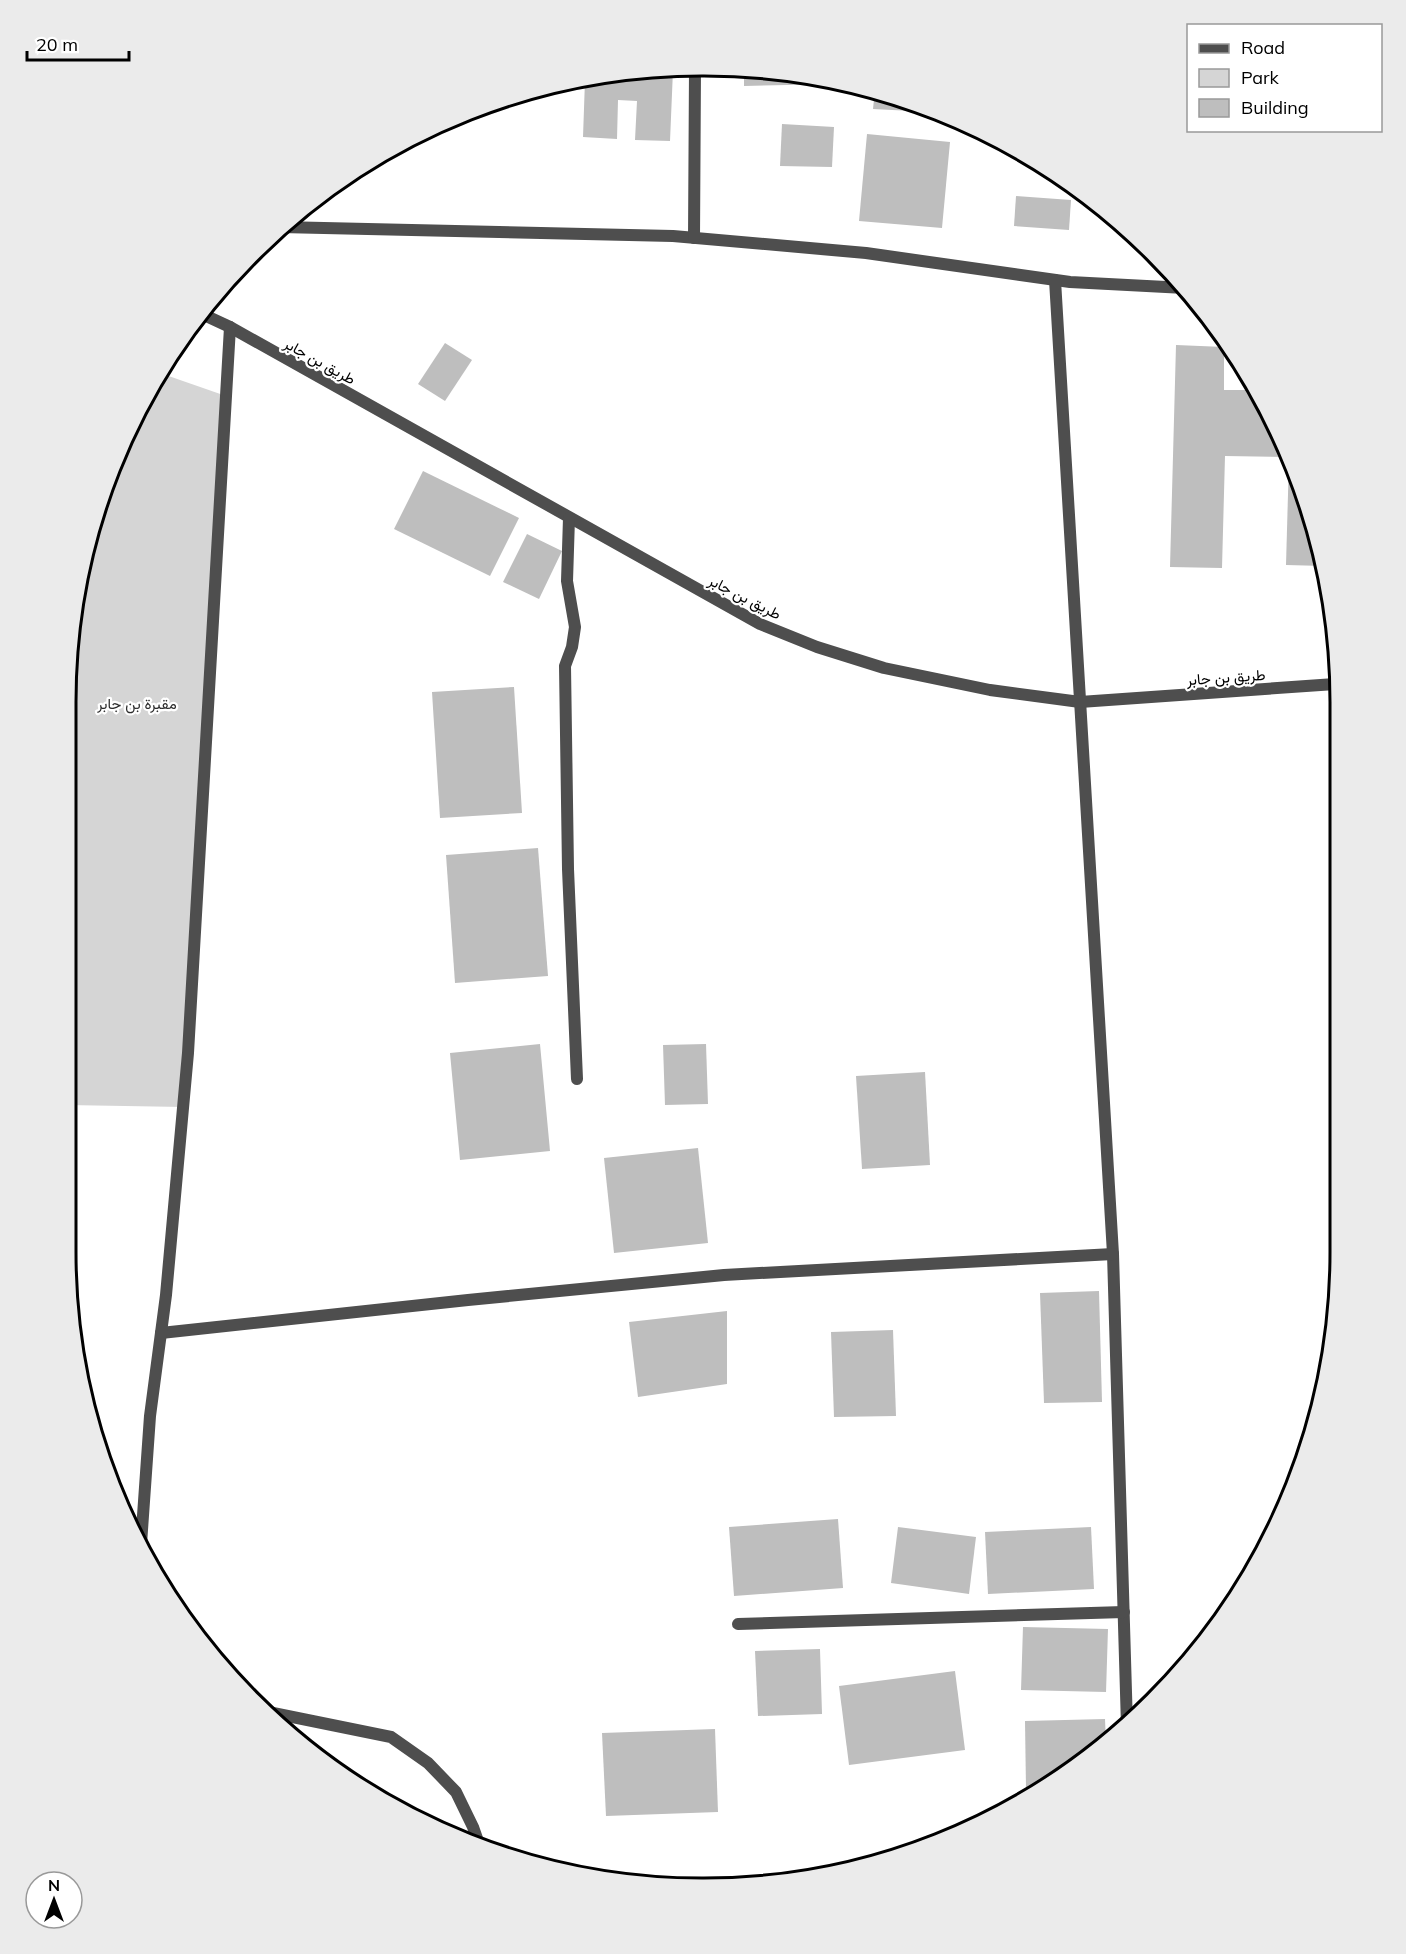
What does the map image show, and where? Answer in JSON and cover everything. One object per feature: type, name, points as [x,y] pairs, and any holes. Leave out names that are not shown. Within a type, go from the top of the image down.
[{"type":"street","points":[[694,238],[695,76]]},
{"type":"street","points":[[296,227],[694,238],[866,253],[1055,280],[1172,288]]},
{"type":"street","points":[[1055,280],[1113,1254],[1127,1712]]},
{"type":"street","name":"طريق بن جابر","points":[[210,318],[760,624],[817,647],[884,668],[935,679],[1037,698],[1080,702],[1329,684]]},
{"type":"street","points":[[142,1530],[150,1416],[166,1295],[188,1053],[230,327]]},
{"type":"street","points":[[569,518],[567,581],[574,627],[572,647],[566,666],[568,869],[577,1079]]},
{"type":"street","points":[[161,1333],[724,1275],[1113,1254]]},
{"type":"street","points":[[738,1624],[1124,1612]]},
{"type":"street","points":[[282,1715],[391,1737],[428,1763],[456,1792],[476,1835]]},
{"type":"green space","name":"مقبرة بن جابر","points":[[169,376],[226,396],[184,1107],[76,1105],[76,703],[82,621],[98,541],[110,502],[141,426]]},
{"type":"building","points":[[673,77],[670,141],[635,140],[637,101],[618,100],[617,139],[583,137],[585,88],[621,82]]},
{"type":"building","points":[[744,78],[801,85],[744,86]]},
{"type":"building","points":[[874,101],[906,111],[873,109]]},
{"type":"building","points":[[782,124],[834,127],[832,167],[780,166]]},
{"type":"building","points":[[867,134],[950,142],[942,228],[859,221]]},
{"type":"building","points":[[1016,196],[1071,200],[1069,230],[1014,226]]},
{"type":"building","points":[[445,343],[472,360],[445,401],[418,384]]},
{"type":"building","points":[[1176,345],[1218,347],[1224,355],[1224,390],[1246,390],[1279,457],[1225,456],[1222,568],[1170,567]]},
{"type":"building","points":[[423,471],[519,518],[490,576],[394,529]]},
{"type":"building","points":[[1288,481],[1314,566],[1286,565]]},
{"type":"building","points":[[527,534],[562,551],[539,599],[503,582]]},
{"type":"building","points":[[514,687],[522,813],[440,818],[432,692]]},
{"type":"building","points":[[538,848],[548,976],[455,983],[446,855]]},
{"type":"building","points":[[540,1044],[550,1151],[460,1160],[450,1053]]},
{"type":"building","points":[[706,1044],[708,1104],[665,1105],[663,1045]]},
{"type":"building","points":[[925,1072],[930,1165],[862,1169],[856,1076]]},
{"type":"building","points":[[698,1148],[708,1243],[614,1253],[604,1158]]},
{"type":"building","points":[[1099,1291],[1102,1402],[1044,1403],[1040,1293]]},
{"type":"building","points":[[727,1311],[727,1384],[638,1397],[629,1322]]},
{"type":"building","points":[[893,1330],[896,1416],[834,1417],[831,1332]]},
{"type":"building","points":[[838,1519],[843,1588],[734,1596],[729,1527]]},
{"type":"building","points":[[898,1527],[976,1537],[969,1594],[891,1583]]},
{"type":"building","points":[[1091,1527],[1094,1589],[988,1594],[985,1532]]},
{"type":"building","points":[[1023,1627],[1108,1629],[1106,1692],[1021,1690]]},
{"type":"building","points":[[820,1649],[822,1714],[758,1716],[755,1651]]},
{"type":"building","points":[[955,1671],[965,1750],[849,1765],[839,1686]]},
{"type":"building","points":[[1105,1719],[1105,1731],[1051,1772],[1026,1788],[1025,1721]]},
{"type":"building","points":[[715,1729],[718,1812],[606,1816],[602,1733]]}]
